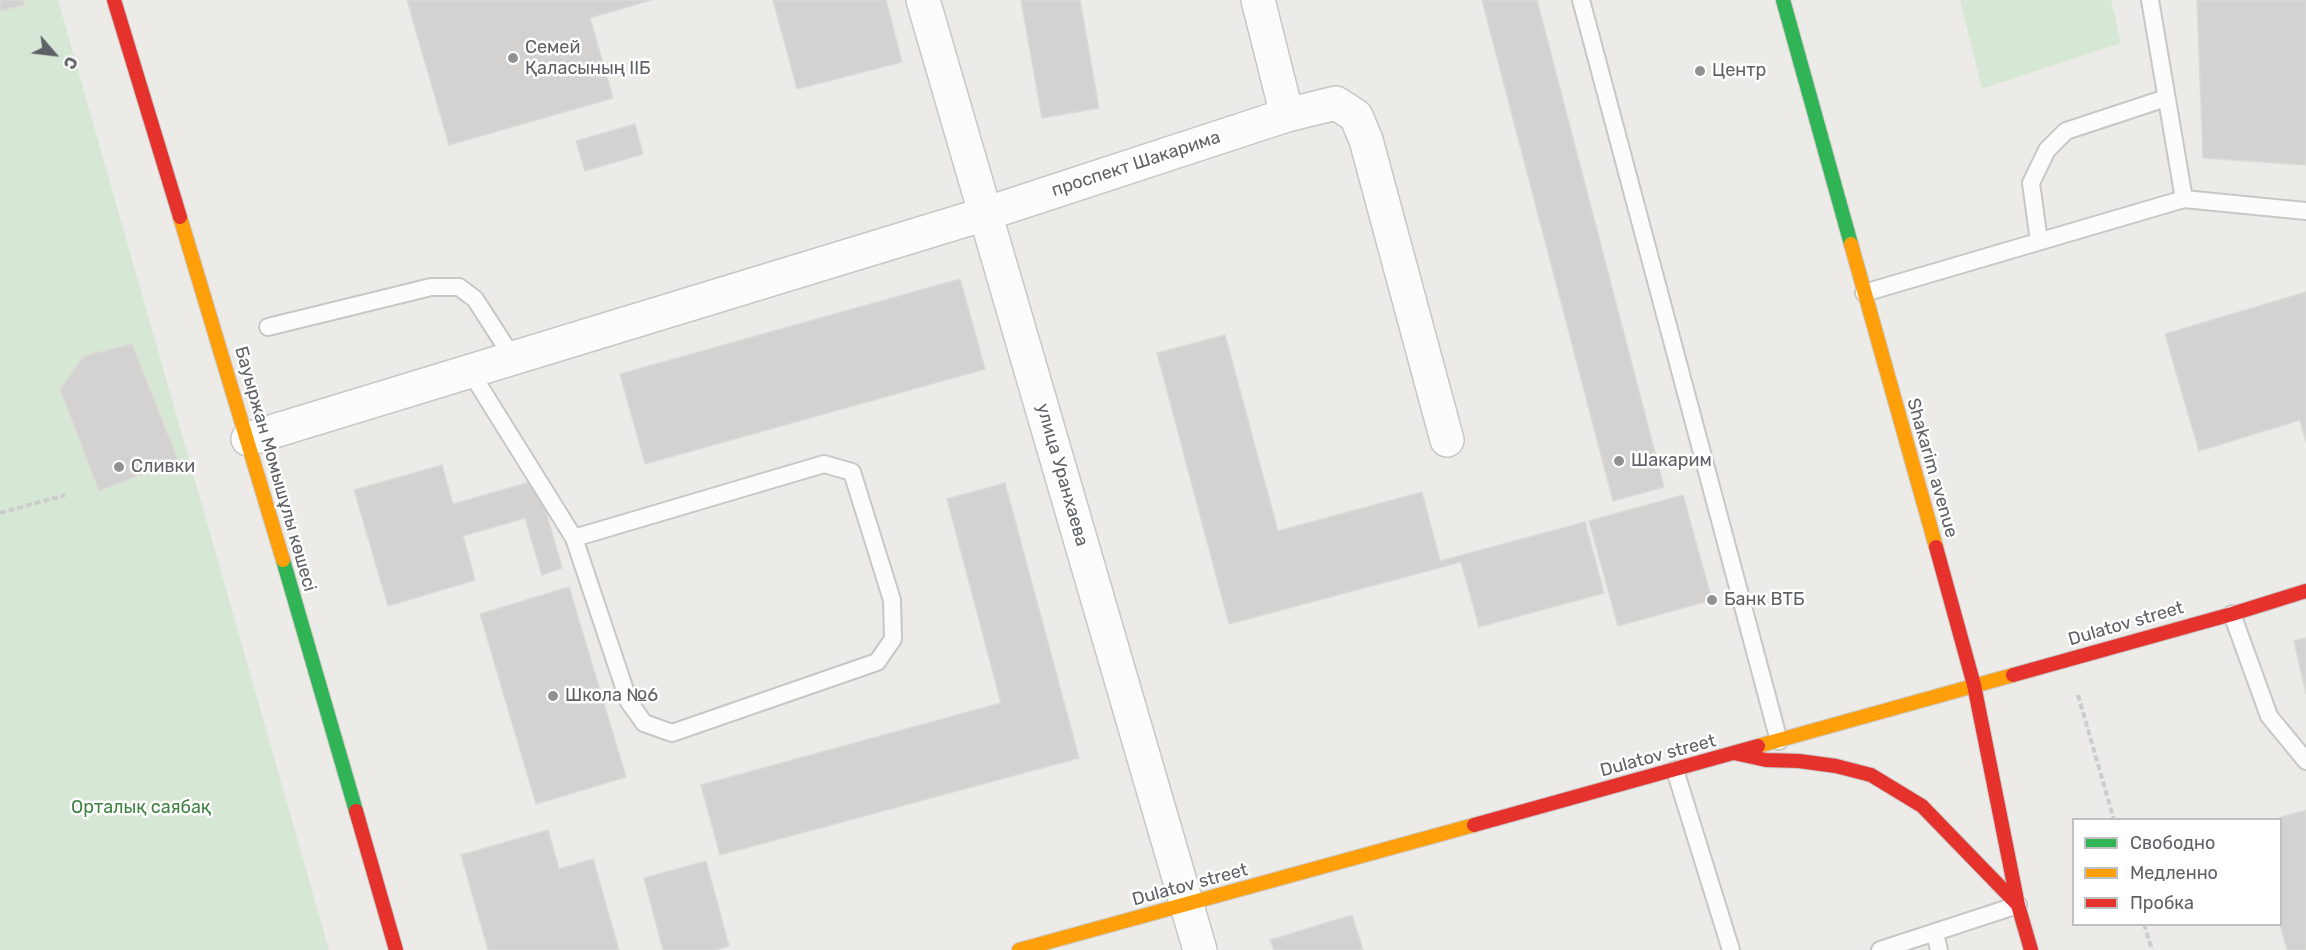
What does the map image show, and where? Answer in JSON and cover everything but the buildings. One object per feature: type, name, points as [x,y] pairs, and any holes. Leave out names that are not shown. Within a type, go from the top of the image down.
[{"type":"street","name":"Бауыржан Момышұлы көшесі","points":[[114,0],[248,439],[396,950]]},
{"type":"street","name":"улица Уранхаева","points":[[923,0],[1200,950]]},
{"type":"street","points":[[1258,0],[1287,115]]},
{"type":"street","name":"Shakarim avenue","points":[[1783,0],[1974,685],[2018,905],[2031,950]]},
{"type":"street","name":"проспект Шакарима","points":[[248,439],[985,214],[1287,115],[1336,103],[1356,116],[1366,140],[1447,440]]},
{"type":"street","name":"Dulatov street","points":[[1019,950],[1779,741],[2232,614],[2306,591]]},
{"type":"street","points":[[1734,753],[1766,760],[1836,766],[1871,775],[1922,806],[2018,905]]},
{"type":"lane","points":[[1581,0],[1779,741]]},
{"type":"lane","points":[[2150,0],[2184,199]]},
{"type":"lane","points":[[2039,241],[2031,183],[2047,150],[2066,131],[2166,98]]},
{"type":"lane","points":[[1864,293],[2184,199],[2306,211]]},
{"type":"lane","points":[[268,327],[431,287],[459,287],[475,299],[513,358]]},
{"type":"lane","points":[[470,371],[574,538],[629,702],[644,723],[672,733],[877,662],[893,639],[892,600],[852,472],[824,464],[574,538]]},
{"type":"lane","points":[[2232,614],[2269,716],[2306,761]]},
{"type":"lane","points":[[1675,770],[1731,950]]},
{"type":"lane","points":[[1880,950],[2018,905]]},
{"type":"lane","points":[[1935,933],[1939,950]]},
{"type":"path","points":[[0,513],[65,495]]},
{"type":"path","points":[[2067,659],[2114,818]]},
{"type":"path","points":[[2145,926],[2152,950]]},
{"type":"green space","name":"Орталық саябақ","points":[[0,0],[58,0],[329,950],[0,950]]},
{"type":"green space","points":[[1960,0],[2111,0],[2121,43],[1982,89]]},
{"type":"traffic: fast","points":[[1783,0],[1851,244]]},
{"type":"traffic: fast","points":[[283,560],[356,811]]},
{"type":"traffic: slow","points":[[180,217],[283,560]]},
{"type":"traffic: slow","points":[[1851,244],[1936,547]]},
{"type":"traffic: slow","points":[[1758,746],[2013,675]]},
{"type":"traffic: slow","points":[[1019,950],[1474,825]]},
{"type":"traffic: jam","points":[[114,0],[180,217]]},
{"type":"traffic: jam","points":[[1936,547],[1974,685],[2018,905],[2031,950]]},
{"type":"traffic: jam","points":[[2013,675],[2306,591]]},
{"type":"traffic: jam","points":[[1474,825],[1758,746]]},
{"type":"traffic: jam","points":[[1734,753],[1766,760],[1799,761],[1836,766],[1871,775],[1922,806],[2018,905]]},
{"type":"traffic: jam","points":[[356,811],[396,950]]},
{"type":"place","name":"Семей Қаласының ІІБ","points":[[513,58]]},
{"type":"place","name":"Центр","points":[[1700,71]]},
{"type":"place","name":"Шакарим","points":[[1619,461]]},
{"type":"place","name":"Сливки","points":[[119,467]]},
{"type":"place","name":"Банк ВТБ","points":[[1712,600]]},
{"type":"place","name":"Школа №6","points":[[553,696]]}]
